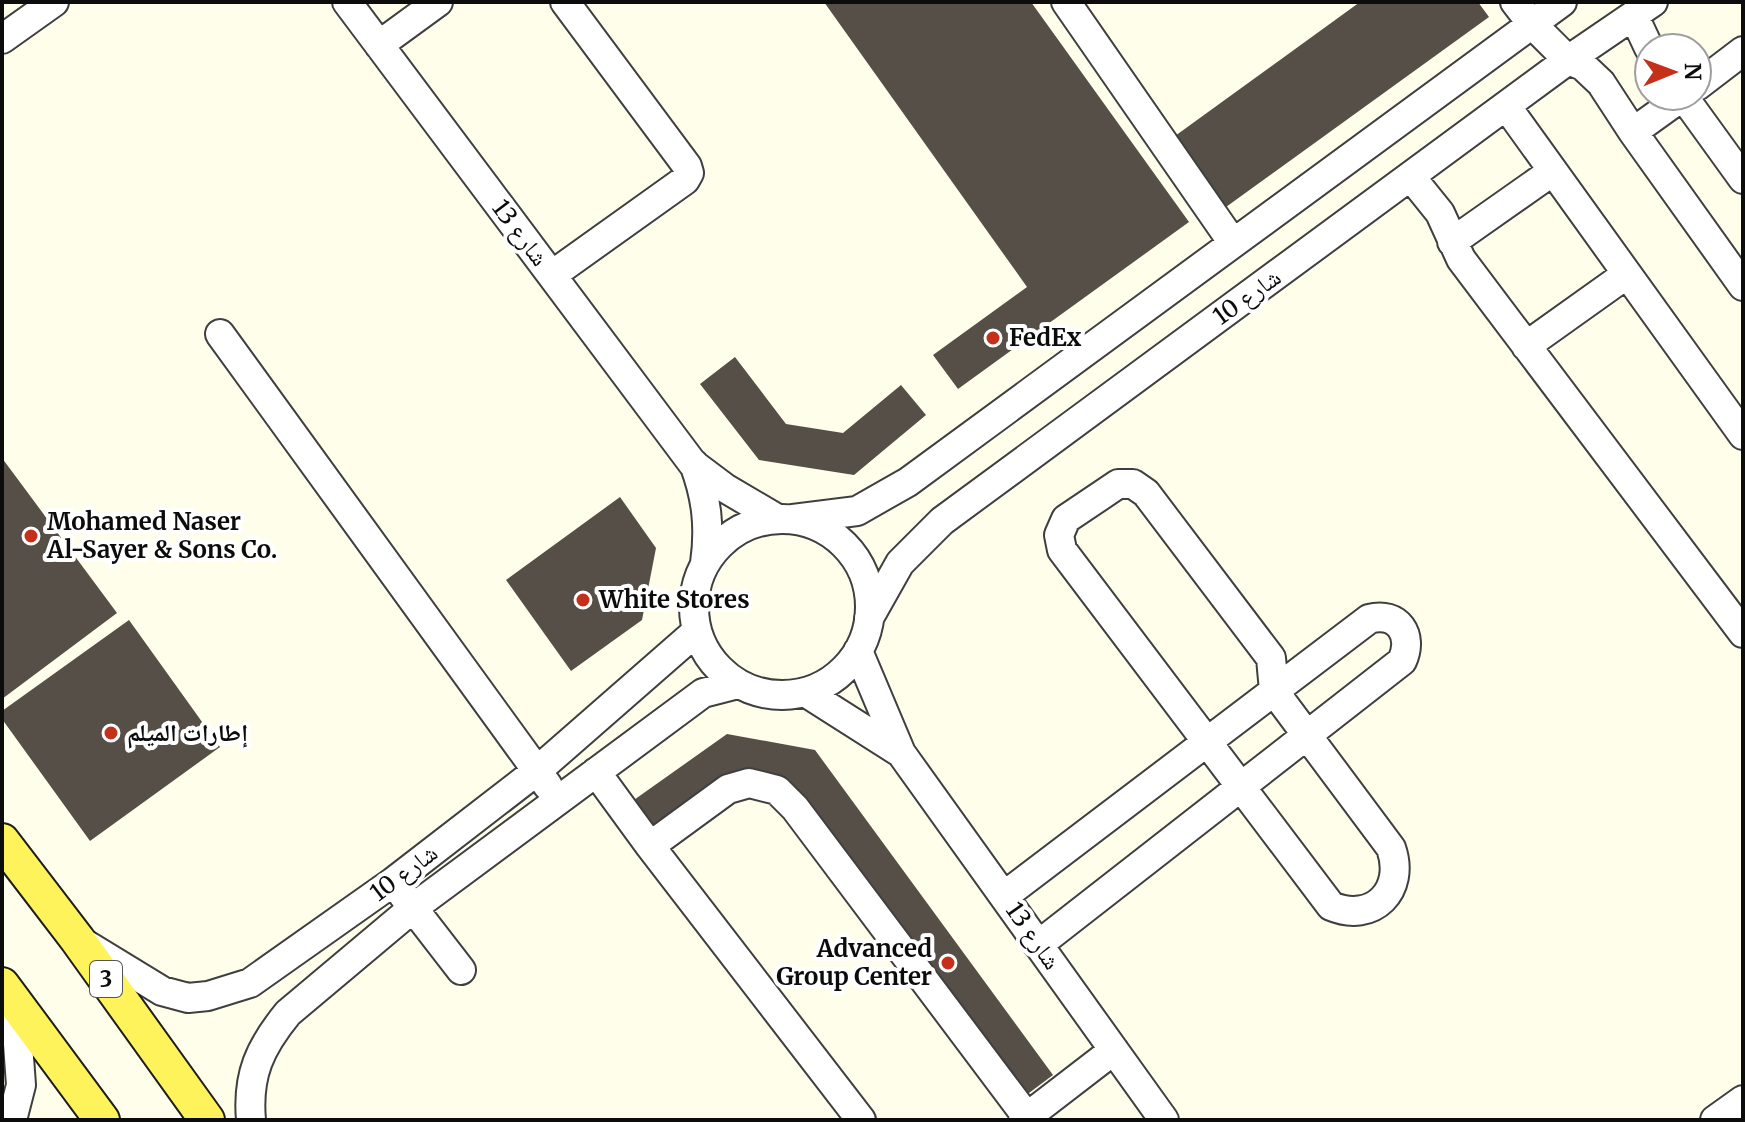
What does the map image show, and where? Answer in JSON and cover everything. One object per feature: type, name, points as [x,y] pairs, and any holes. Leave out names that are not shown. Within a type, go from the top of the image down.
[{"type":"main road","name":"3","points":[[2,841],[77,939],[207,1120]]},
{"type":"main road","points":[[8,994],[102,1120]]},
{"type":"street","points":[[13,22],[54,2]]},
{"type":"street","name":"شارع 13","points":[[347,2],[693,464],[705,495],[709,529],[705,563]]},
{"type":"street","points":[[379,45],[438,2]]},
{"type":"street","points":[[552,275],[685,180],[689,173],[687,166],[565,2]]},
{"type":"street","points":[[1066,2],[1233,243]]},
{"type":"street","points":[[785,519],[810,523],[825,530],[852,553],[867,584],[869,618],[858,651],[836,677],[805,692],[771,695],[738,684],[726,675],[704,648],[697,631],[694,614],[697,584],[705,563],[727,537],[759,522],[785,519],[857,511],[908,482],[1233,243],[1524,13],[1562,2]]},
{"type":"street","points":[[1643,9],[1647,32]]},
{"type":"street","name":"شارع 10","points":[[869,618],[900,563],[942,521],[1568,60],[1643,9]]},
{"type":"street","points":[[1524,13],[1568,60],[1583,66],[1601,83],[1743,286]]},
{"type":"street","points":[[1713,74],[1743,51]]},
{"type":"street","points":[[1507,107],[1743,435]]},
{"type":"street","points":[[1633,132],[1661,112]]},
{"type":"street","points":[[1695,112],[1743,179]]},
{"type":"street","points":[[1452,242],[1553,171]]},
{"type":"street","points":[[1411,177],[1440,213],[1461,259],[1743,633]]},
{"type":"street","points":[[1526,346],[1627,274]]},
{"type":"street","points":[[220,334],[558,799]]},
{"type":"street","name":"شارع 13","points":[[693,464],[733,494],[785,519]]},
{"type":"street","points":[[1118,484],[1133,484],[1146,493],[1271,658],[1274,691],[1391,848],[1396,862],[1395,879],[1388,894],[1375,905],[1360,911],[1345,912],[1331,906],[1062,550],[1059,535],[1066,519],[1118,484]]},
{"type":"street","points":[[1004,896],[1369,619],[1378,616],[1389,618],[1401,627],[1407,639],[1407,651],[1402,661],[1038,945]]},
{"type":"street","name":"شارع 10","points":[[77,939],[162,991],[188,998],[208,996],[250,983],[393,882],[538,770],[697,631]]},
{"type":"street","name":"شارع 13","points":[[858,651],[901,753],[1164,1120]]},
{"type":"street","name":"شارع 10","points":[[251,1120],[252,1082],[258,1057],[271,1034],[298,1004],[413,908],[703,693],[738,684]]},
{"type":"street","name":"شارع 13","points":[[805,692],[901,753]]},
{"type":"street","points":[[596,772],[861,1120]]},
{"type":"street","points":[[650,846],[728,789],[749,783],[777,790],[795,808],[1025,1119],[1114,1050]]},
{"type":"street","points":[[393,882],[461,970]]},
{"type":"street","points":[[8,994],[21,1085],[12,1120]]},
{"type":"street","points":[[1715,1120],[1743,1100]]},
{"type":"building","points":[[824,2],[1031,2],[1189,222],[958,389],[933,355],[1027,287]]},
{"type":"building","points":[[1360,2],[1478,2],[1489,17],[1226,207],[1175,136]]},
{"type":"building","points":[[735,357],[786,424],[843,433],[901,385],[926,415],[854,475],[759,460],[700,384]]},
{"type":"building","name":"Mohamed Naser Al-Sayer & Sons Co.","points":[[2,458],[117,613],[2,699]]},
{"type":"building","name":"White Stores","points":[[620,497],[656,548],[642,620],[571,671],[506,580]]},
{"type":"building","name":"إطارات الميلم","points":[[129,620],[220,747],[90,841],[2,719],[2,711]]},
{"type":"building","points":[[727,734],[815,750],[1053,1075],[1017,1102],[787,788],[738,780],[650,843],[624,807]]},
{"type":"place","name":"FedEx","points":[[993,338]]},
{"type":"place","name":"Mohamed Naser Al-Sayer & Sons Co.","points":[[31,536]]},
{"type":"place","name":"White Stores","points":[[583,600]]},
{"type":"place","name":"إطارات الميلم","points":[[111,733]]},
{"type":"place","name":"Advanced Group Center","points":[[948,963]]}]
